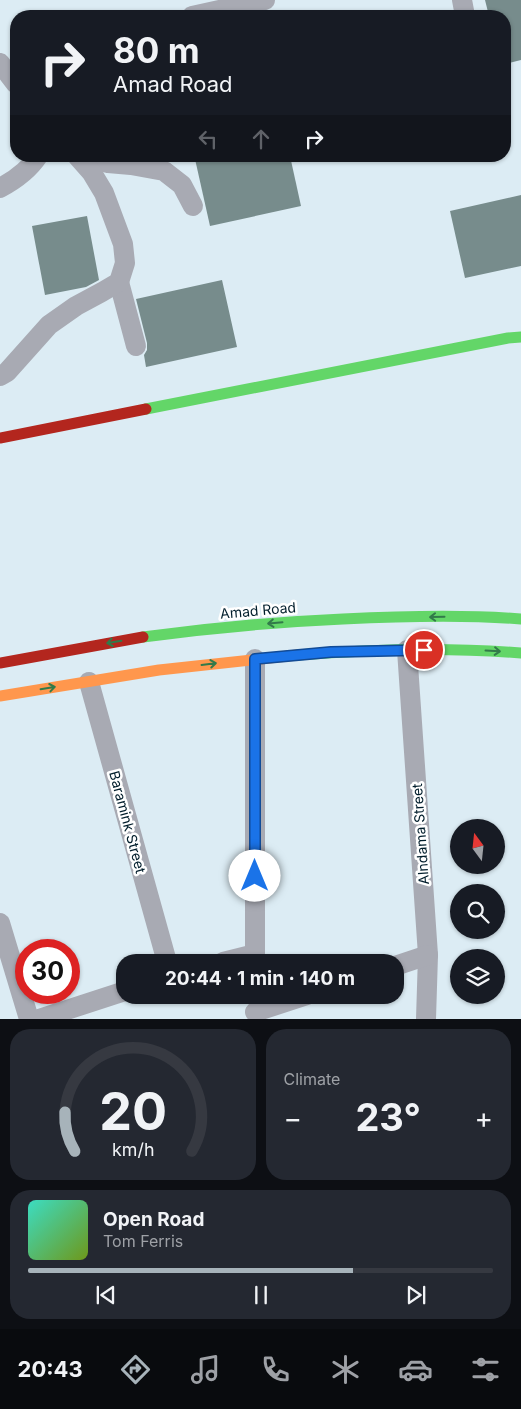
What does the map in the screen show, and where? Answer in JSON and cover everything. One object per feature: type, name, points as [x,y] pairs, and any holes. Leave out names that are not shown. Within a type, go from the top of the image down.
[{"type":"main road","points":[[0,438],[521,337]]},
{"type":"main road","name":"Amad Road","points":[[0,663],[113,642],[207,629],[300,621],[394,617],[518,622]]},
{"type":"main road","points":[[0,696],[172,669],[331,652],[407,650],[458,646],[517,650]]},
{"type":"street","points":[[219,10],[265,0]]},
{"type":"street","points":[[0,63],[10,76]]},
{"type":"street","points":[[0,188],[14,180],[31,167],[34,162]]},
{"type":"street","points":[[82,162],[104,192],[123,244],[125,263],[119,282],[136,346]]},
{"type":"street","points":[[100,162],[164,171],[182,186],[193,206]]},
{"type":"street","points":[[0,376],[6,372],[49,324],[76,306],[119,282]]},
{"type":"street","name":"Alndama Street","points":[[407,650],[428,955],[426,1019]]},
{"type":"street","points":[[255,659],[255,954]]},
{"type":"street","name":"Baramink Street","points":[[89,682],[165,954]]},
{"type":"street","points":[[0,922],[29,1019]]},
{"type":"street","points":[[404,963],[428,955]]},
{"type":"street","points":[[39,1019],[116,994]]},
{"type":"street","points":[[255,1009],[274,1004]]},
{"type":"building","points":[[485,0],[521,0],[521,60],[511,62],[511,10],[488,10]]},
{"type":"building","points":[[196,162],[291,162],[301,206],[210,226]]},
{"type":"building","points":[[521,195],[521,266],[465,278],[450,211]]},
{"type":"building","points":[[87,216],[99,280],[86,287],[45,295],[32,226]]},
{"type":"building","points":[[222,280],[237,347],[146,367],[144,355],[147,350],[147,343],[136,299]]},
{"type":"traffic: fast","points":[[146,409],[521,337]]},
{"type":"traffic: fast","points":[[143,637],[243,626],[365,618],[454,616],[521,619]]},
{"type":"traffic: fast","points":[[297,655],[409,650],[521,653]]},
{"type":"traffic: slow","points":[[0,696],[159,670],[297,655]]},
{"type":"traffic: jam","points":[[0,438],[146,409]]},
{"type":"traffic: jam","points":[[0,663],[143,637]]},
{"type":"route","points":[[255,876],[255,659],[331,652],[424,650]]}]
